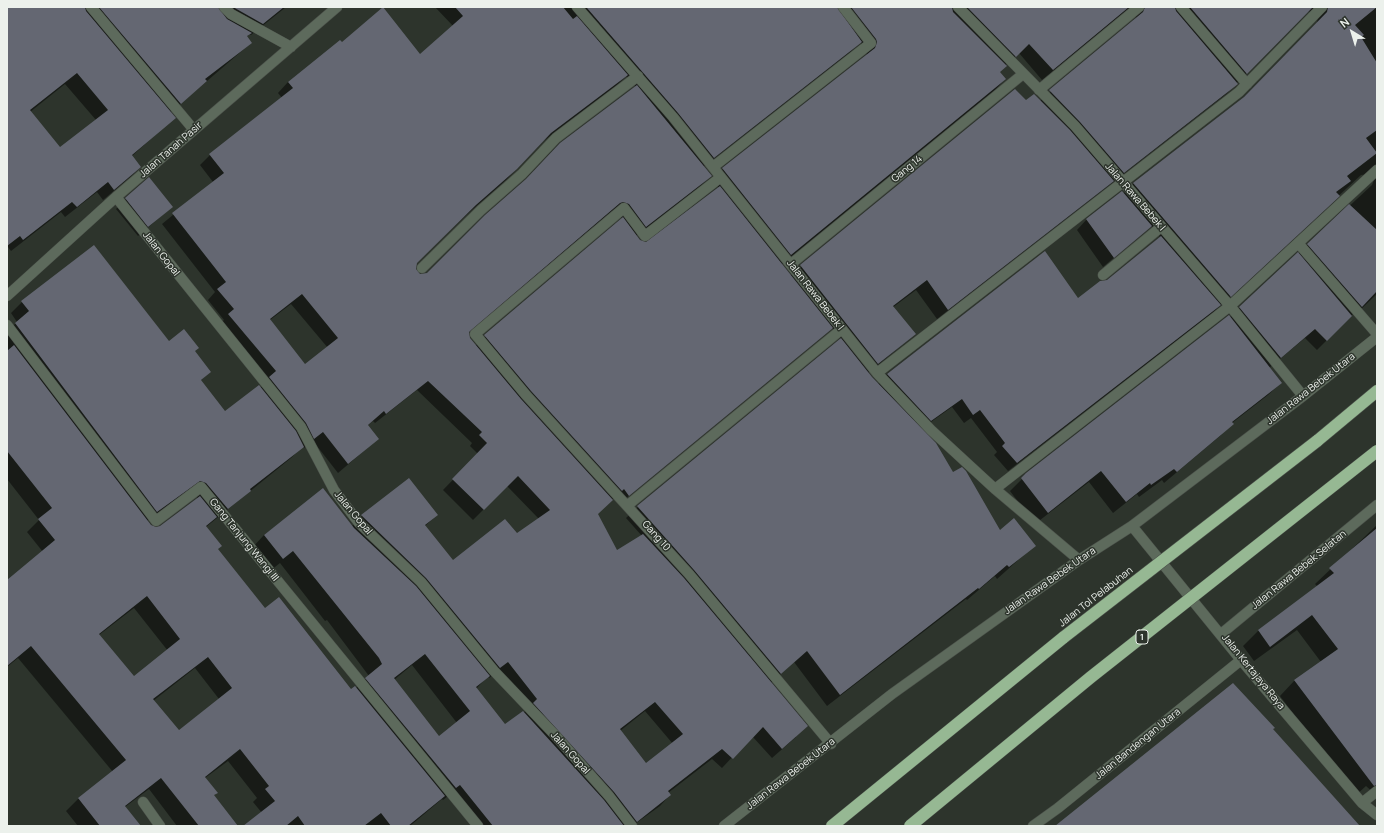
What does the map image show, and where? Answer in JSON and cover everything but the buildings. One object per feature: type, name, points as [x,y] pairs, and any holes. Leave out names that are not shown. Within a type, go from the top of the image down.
[{"type":"highway","name":"Jalan Tol Pelabuhan","points":[[832,826],[1058,642],[1317,441],[1377,391]]},
{"type":"highway","name":"1","points":[[910,826],[1091,677],[1377,451]]},
{"type":"street","points":[[91,7],[194,130]]},
{"type":"street","points":[[224,7],[231,14],[291,47]]},
{"type":"street","name":"Jalan Tanah Pasir","points":[[7,296],[116,197],[337,7]]},
{"type":"street","name":"Jalan Rawa Bebek I","points":[[577,7],[638,76],[713,167],[877,373],[931,430],[995,489],[1078,560]]},
{"type":"street","points":[[713,167],[871,43],[843,7]]},
{"type":"street","name":"Jalan Rawa Bebek I","points":[[958,7],[1075,126],[1230,306],[1304,396]]},
{"type":"street","points":[[1039,90],[1140,7]]},
{"type":"street","points":[[1181,7],[1247,84]]},
{"type":"street","points":[[877,373],[1239,92],[1322,7]]},
{"type":"street","name":"Gang 14","points":[[790,264],[1023,74]]},
{"type":"street","points":[[422,268],[481,210],[522,174],[556,138],[638,76]]},
{"type":"street","points":[[995,489],[1230,306],[1377,170]]},
{"type":"street","name":"Gang 10","points":[[721,177],[645,236],[624,208],[475,334],[526,395],[628,505],[689,574],[830,744]]},
{"type":"street","name":"Jalan Gopal","points":[[116,197],[301,427],[334,490],[359,523],[421,582],[494,671],[555,735],[609,796],[632,826]]},
{"type":"street","points":[[1103,274],[1161,227]]},
{"type":"street","points":[[1298,243],[1377,335]]},
{"type":"street","name":"Gang Tanjung Wangi III","points":[[7,325],[156,521],[200,487],[478,826]]},
{"type":"street","points":[[628,505],[842,329]]},
{"type":"street","name":"Jalan Rawa Bebek Utara","points":[[724,826],[892,694],[1078,560],[1132,526],[1304,396],[1377,335]]},
{"type":"street","name":"Jalan Rawa Bebek Selatan","points":[[1221,634],[1377,506]]},
{"type":"street","name":"Jalan Kertajaya Raya","points":[[1132,526],[1241,660],[1362,803],[1377,815]]},
{"type":"street","name":"Jalan Bandengan Utara","points":[[1033,826],[1058,808],[1241,660]]},
{"type":"street","points":[[1362,803],[1377,791]]},
{"type":"street","points":[[143,802],[160,826]]}]
